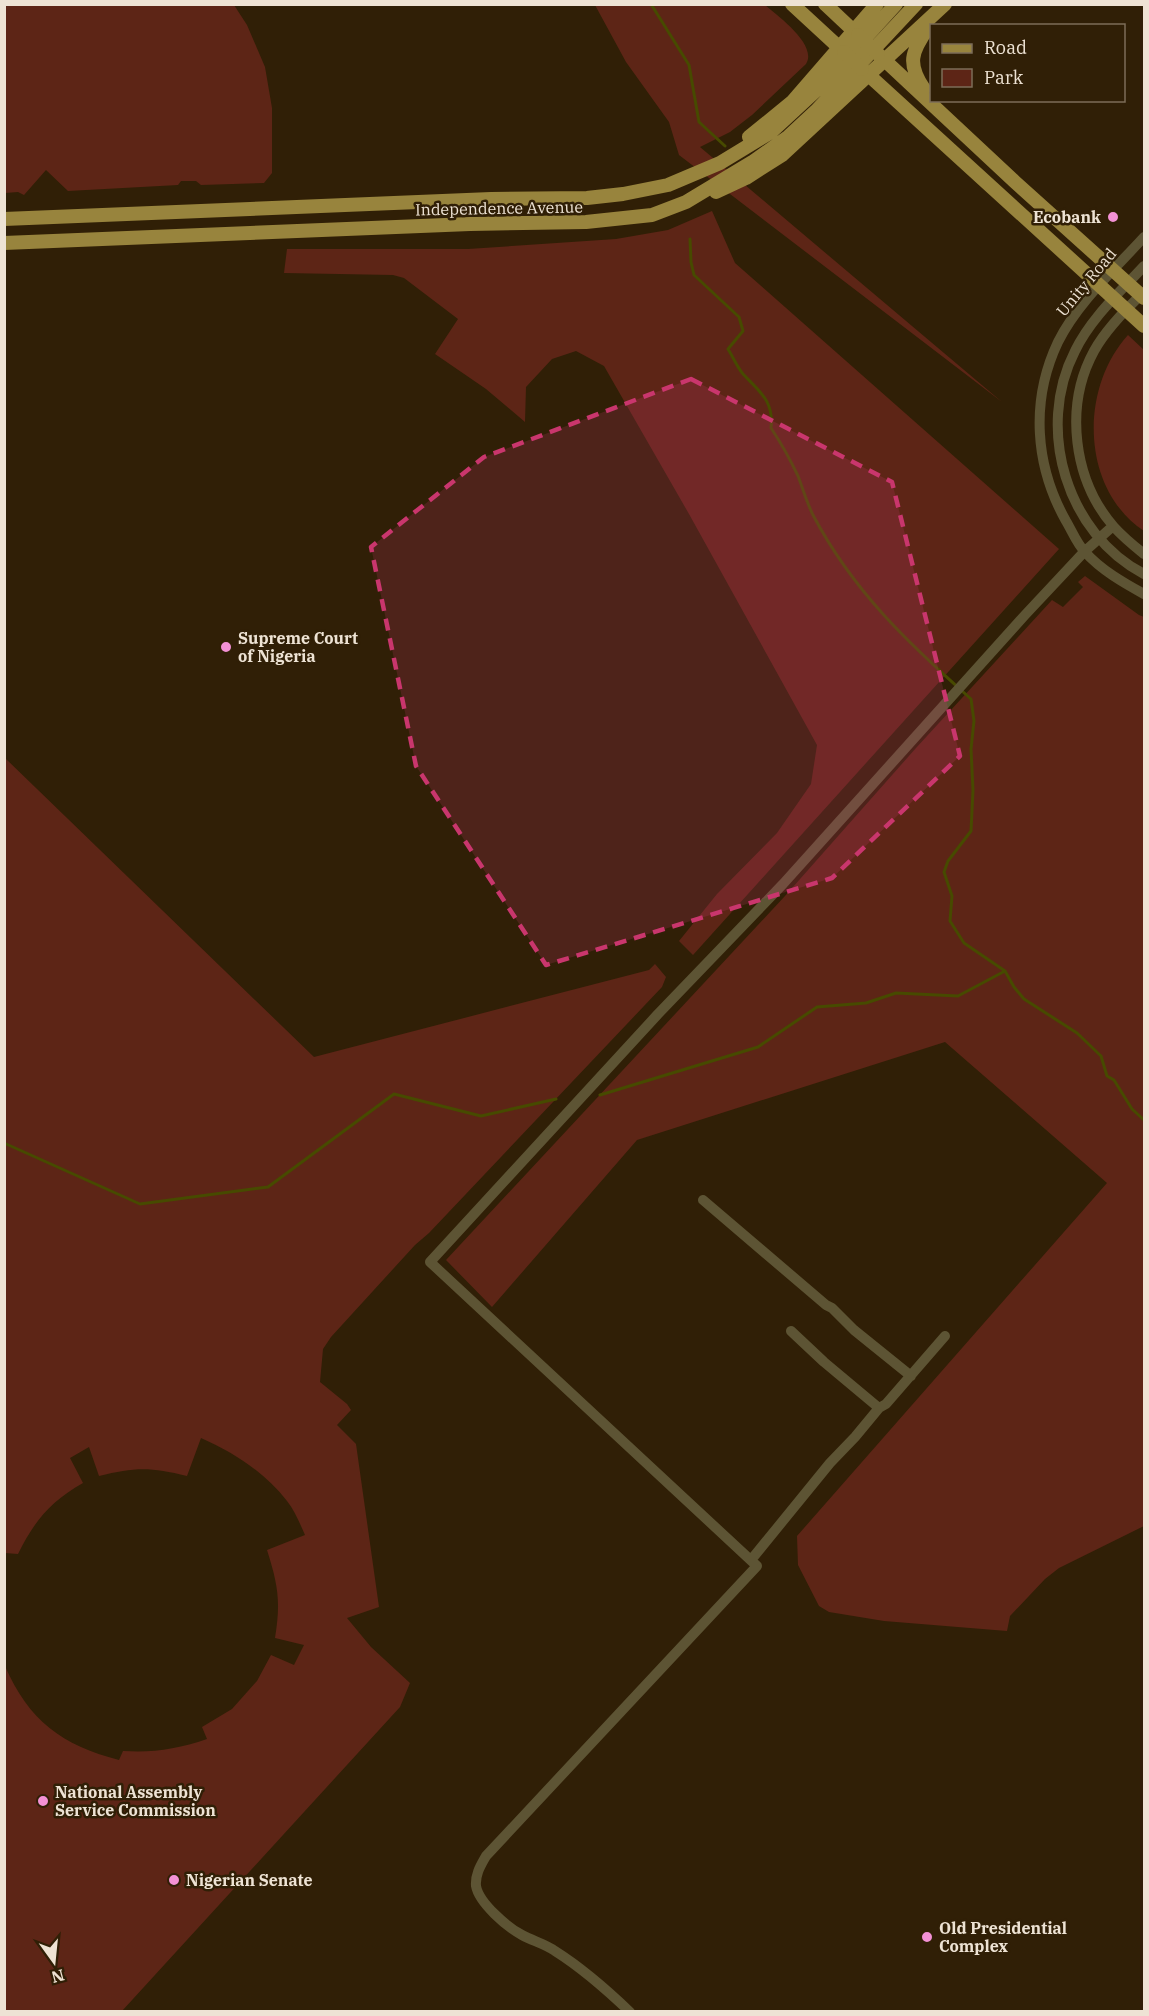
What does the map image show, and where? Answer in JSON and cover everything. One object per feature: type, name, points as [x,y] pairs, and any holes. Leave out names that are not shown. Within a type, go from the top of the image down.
[{"type":"main road","points":[[792,4],[1144,326]]},
{"type":"main road","points":[[825,4],[930,101]]},
{"type":"main road","points":[[668,185],[738,144],[775,117],[856,34],[878,4]]},
{"type":"main road","name":"Independence Avenue","points":[[4,219],[491,199],[587,198],[668,185],[720,163],[771,132],[816,91],[896,4]]},
{"type":"main road","name":"Independence Avenue","points":[[4,243],[470,224],[586,222],[652,215],[686,202],[754,161],[802,125],[916,4]]},
{"type":"main road","points":[[686,202],[727,188],[765,167],[802,138],[881,57],[944,6]]},
{"type":"main road","points":[[931,24],[944,6]]},
{"type":"main road","points":[[930,25],[918,42],[912,59],[916,78],[930,99]]},
{"type":"main road","points":[[933,104],[1015,182],[1143,295]]},
{"type":"street","name":"Unity Road","points":[[1144,237],[1100,285],[1071,322],[1059,343],[1040,400],[1040,443],[1047,481],[1053,498],[1084,552],[1125,584],[1144,594]]},
{"type":"street","name":"Unity Road","points":[[1144,266],[1114,298],[1074,351],[1061,392],[1057,432],[1065,478],[1078,507],[1098,540],[1115,555],[1144,574]]},
{"type":"street","points":[[1143,295],[1127,310],[1094,351],[1080,390],[1076,425],[1086,481],[1113,526],[1144,554]]},
{"type":"street","points":[[630,2012],[577,1965],[552,1948],[520,1935],[499,1919],[476,1887],[477,1873],[486,1856],[757,1566],[430,1262],[658,1014],[748,922],[1011,630],[1084,552],[1113,526]]},
{"type":"street","points":[[703,1200],[911,1376]]},
{"type":"street","points":[[791,1331],[879,1408]]},
{"type":"street","points":[[751,1560],[830,1463],[879,1408],[886,1404],[945,1336]]},
{"type":"highlighted area","points":[[691,379],[892,482],[960,756],[832,878],[546,965],[416,766],[371,547],[484,457]]},
{"type":"green space","points":[[5,4],[234,5],[247,25],[265,67],[272,108],[272,173],[264,183],[201,185],[196,181],[181,181],[178,185],[68,191],[46,170],[24,195],[18,192],[5,193]]},
{"type":"green space","points":[[595,5],[765,5],[787,23],[806,48],[808,56],[806,64],[752,115],[730,132],[700,147],[1002,402],[679,155],[669,122],[626,62]]},
{"type":"green space","points":[[712,211],[735,263],[1059,549],[693,955],[679,941],[717,894],[777,833],[811,784],[817,745],[604,366],[576,351],[552,359],[526,387],[525,422],[486,389],[435,354],[458,319],[404,278],[393,275],[284,273],[287,249],[468,249],[616,239],[668,230]]},
{"type":"green space","points":[[1128,335],[1144,350],[1144,531],[1123,513],[1108,490],[1098,465],[1094,438],[1095,410],[1101,382],[1112,357]]},
{"type":"green space","points":[[1085,576],[1144,617],[1144,1526],[1059,1568],[1045,1579],[1010,1616],[1007,1631],[884,1621],[829,1612],[819,1606],[798,1565],[797,1536],[1107,1183],[945,1042],[637,1140],[492,1307],[446,1260],[785,896],[916,748],[1052,600],[1063,607],[1083,587],[1078,582]]},
{"type":"green space","points":[[5,758],[314,1057],[649,970],[655,964],[666,977],[662,987],[429,1233],[415,1245],[331,1337],[323,1349],[320,1382],[351,1410],[337,1425],[356,1444],[379,1607],[347,1618],[371,1647],[410,1683],[400,1707],[122,2011],[5,2011],[5,1666],[14,1685],[37,1716],[64,1738],[99,1754],[119,1760],[123,1751],[165,1750],[207,1739],[202,1727],[232,1709],[257,1681],[271,1655],[294,1665],[304,1645],[275,1638],[278,1614],[277,1593],[267,1550],[305,1535],[290,1505],[269,1481],[226,1450],[201,1438],[187,1476],[143,1469],[99,1476],[89,1447],[70,1458],[83,1483],[61,1497],[44,1513],[18,1554],[5,1553]]},
{"type":"waterway","points":[[651,4],[689,65],[699,122],[725,146]]},
{"type":"waterway","points":[[690,239],[694,275],[739,317],[743,331],[728,349],[741,371],[768,404],[771,428],[792,463],[811,510],[829,542],[846,568],[883,614],[971,699],[974,721],[971,749],[973,790],[971,831],[948,861],[944,872],[952,896],[950,921],[964,943],[1005,971],[1024,999],[1077,1033],[1101,1056],[1107,1076],[1114,1080],[1132,1109],[1144,1120]]},
{"type":"waterway","points":[[600,1095],[758,1047],[817,1007],[866,1003],[896,993],[958,996],[1005,971]]},
{"type":"waterway","points":[[4,1143],[140,1204],[268,1187],[394,1094],[481,1116],[556,1099]]},
{"type":"place","name":"Ecobank","points":[[1113,217]]},
{"type":"place","name":"Supreme Court of Nigeria","points":[[226,647]]},
{"type":"place","name":"National Assembly Service Commission","points":[[43,1801]]},
{"type":"place","name":"Nigerian Senate","points":[[174,1880]]},
{"type":"place","name":"Old Presidential Complex","points":[[927,1937]]}]
